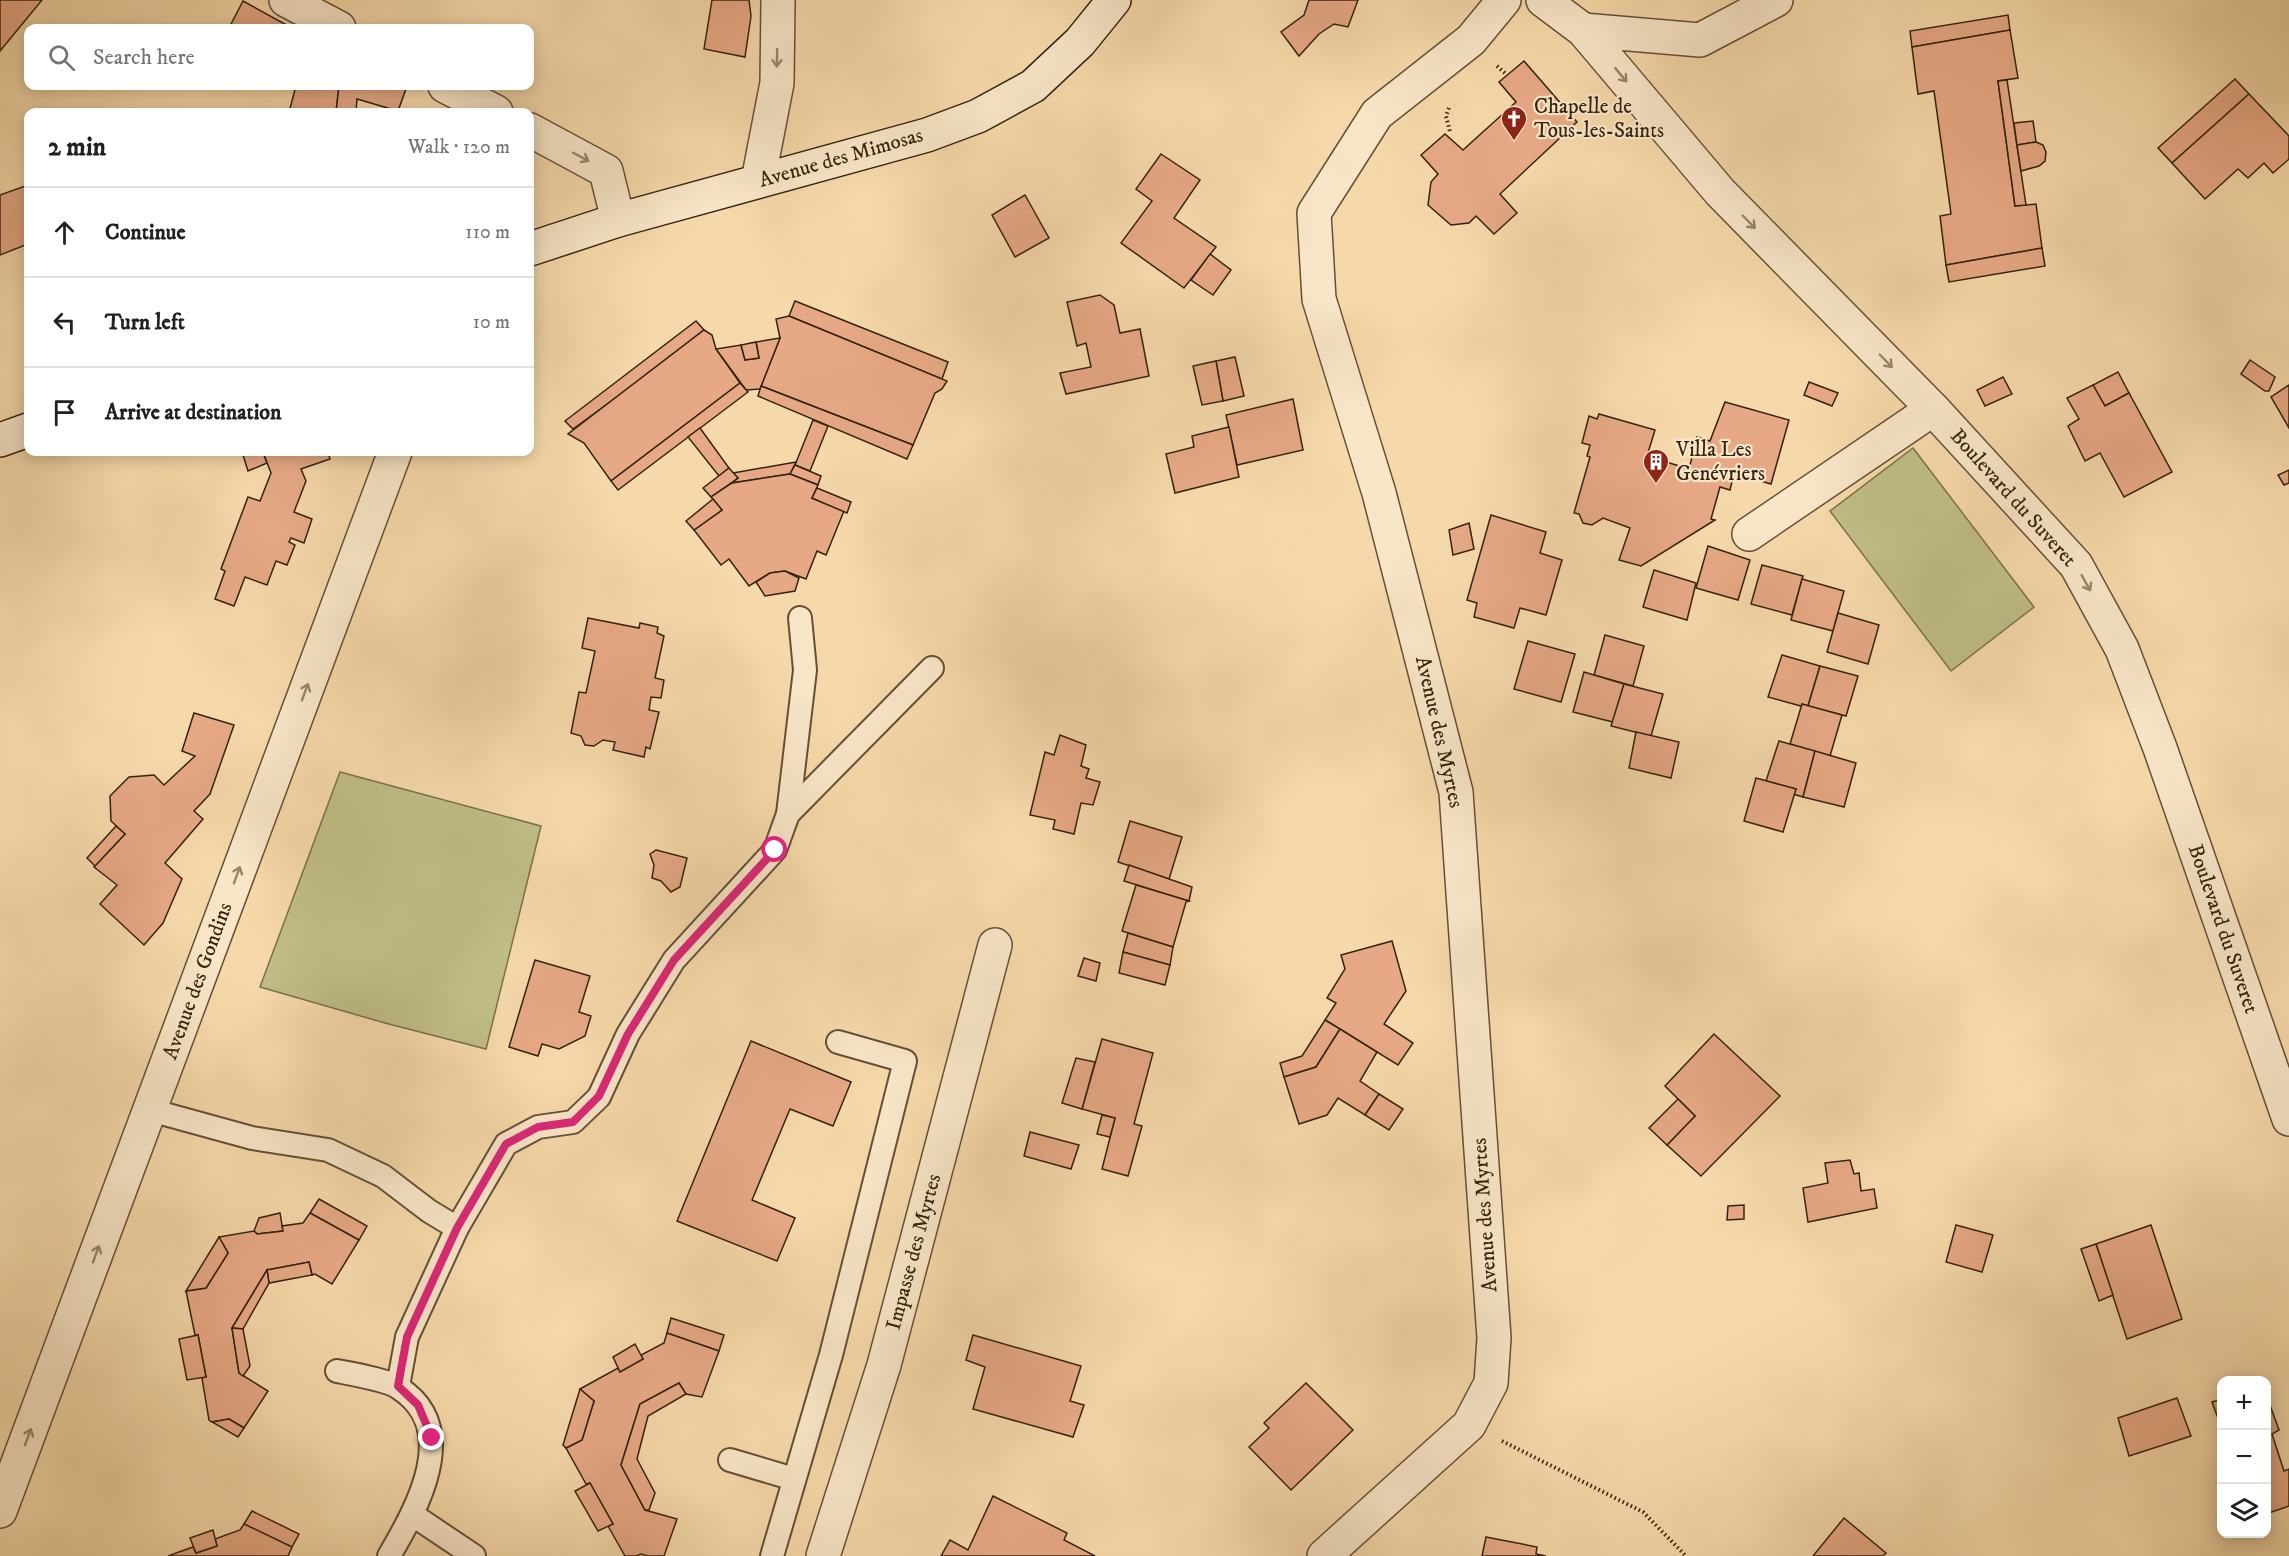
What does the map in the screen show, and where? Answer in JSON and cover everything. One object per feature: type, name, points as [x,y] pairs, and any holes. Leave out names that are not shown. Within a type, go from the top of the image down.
[{"type":"street","points":[[286,0],[331,24]]},
{"type":"street","points":[[758,181],[777,83],[778,0]]},
{"type":"street","name":"Avenue des Mimosas","points":[[534,248],[618,220],[927,135],[978,116],[1033,86],[1080,42],[1114,0]]},
{"type":"street","name":"Avenue des Myrtes","points":[[1324,1556],[1469,1425],[1491,1383],[1494,1338],[1456,792],[1379,493],[1319,300],[1314,213],[1377,114],[1471,40],[1504,0]]},
{"type":"street","name":"Boulevard du Suveret","points":[[1543,0],[1583,30],[1720,192],[1933,409],[2076,565],[2122,650],[2164,758],[2289,1119]]},
{"type":"street","points":[[1583,30],[1700,40],[1776,0]]},
{"type":"street","points":[[453,90],[488,108]]},
{"type":"street","points":[[534,132],[606,171],[618,220]]},
{"type":"street","points":[[1749,534],[1933,409]]},
{"type":"street","points":[[0,440],[24,431]]},
{"type":"street","name":"Avenue des Gondins","points":[[0,1511],[394,456]]},
{"type":"street","name":"Impasse des Myrtes","points":[[822,1556],[884,1365],[995,945]]},
{"type":"lane","points":[[398,1386],[407,1337],[457,1228],[506,1144],[538,1127],[573,1122],[599,1096],[628,1034],[674,960],[775,850],[788,814],[805,670],[800,618]]},
{"type":"lane","points":[[788,814],[932,668]]},
{"type":"lane","points":[[772,1556],[831,1355],[905,1061],[838,1042]]},
{"type":"lane","points":[[150,1110],[252,1138],[328,1150],[383,1176],[429,1211],[457,1228]]},
{"type":"lane","points":[[337,1371],[398,1386],[418,1405],[432,1438],[425,1484],[413,1515],[389,1556]]},
{"type":"lane","points":[[730,1460],[794,1479]]},
{"type":"lane","points":[[413,1515],[474,1556]]},
{"type":"path","points":[[1469,1425],[1643,1512],[1686,1556]]},
{"type":"shaded area","points":[[1913,448],[2034,607],[1951,671],[1830,511]]},
{"type":"shaded area","points":[[340,772],[541,826],[486,1049],[260,987]]},
{"type":"building","points":[[0,0],[42,0],[0,51]]},
{"type":"building","points":[[712,0],[749,0],[751,16],[745,57],[704,49]]},
{"type":"building","points":[[1309,0],[1358,0],[1348,27],[1334,24],[1319,34],[1299,56],[1281,32],[1304,15]]},
{"type":"building","points":[[243,1],[285,24],[231,24]]},
{"type":"building","points":[[2008,15],[2010,30],[1912,47],[1910,31]]},
{"type":"building","points":[[2010,30],[2018,78],[1998,81],[2015,206],[2036,204],[2042,248],[1946,265],[1940,216],[1951,214],[1934,91],[1918,94],[1912,47]]},
{"type":"building","name":"Chapelle de Tous-les-Saints","points":[[1524,61],[1577,122],[1500,194],[1517,213],[1494,234],[1476,216],[1469,223],[1451,225],[1428,205],[1431,182],[1438,174],[1421,155],[1445,134],[1463,150],[1516,102],[1499,82]]},
{"type":"building","points":[[2235,79],[2249,94],[2172,163],[2158,148]]},
{"type":"building","points":[[2007,80],[2026,205],[2015,206],[1998,81]]},
{"type":"building","points":[[295,90],[339,90],[336,108],[290,108]]},
{"type":"building","points":[[339,90],[406,90],[399,108],[388,108],[357,99],[356,108],[336,108]]},
{"type":"building","points":[[2249,94],[2289,136],[2289,159],[2273,173],[2264,163],[2248,178],[2238,169],[2205,199],[2172,163]]},
{"type":"building","points":[[2033,121],[2036,142],[2017,145],[2014,123]]},
{"type":"building","points":[[2036,142],[2043,145],[2046,152],[2045,161],[2039,166],[2021,171],[2017,145]]},
{"type":"building","points":[[1161,154],[1200,180],[1174,218],[1216,247],[1184,288],[1121,243],[1152,201],[1136,189]]},
{"type":"building","points":[[24,186],[24,246],[0,255],[0,195]]},
{"type":"building","points":[[1025,195],[1049,238],[1015,257],[992,215]]},
{"type":"building","points":[[2042,248],[2045,266],[1949,282],[1946,265]]},
{"type":"building","points":[[1210,254],[1231,270],[1213,295],[1191,280]]},
{"type":"building","points":[[1100,295],[1114,305],[1120,333],[1140,329],[1149,376],[1066,394],[1060,373],[1091,367],[1086,343],[1077,346],[1067,302]]},
{"type":"building","points":[[795,301],[948,362],[942,379],[789,316]]},
{"type":"building","points":[[789,316],[947,381],[942,389],[935,393],[913,445],[761,386],[780,338],[776,319]]},
{"type":"building","points":[[696,321],[704,330],[632,386],[573,429],[565,421]]},
{"type":"building","points":[[704,330],[712,335],[716,349],[740,383],[611,481],[584,443],[568,434]]},
{"type":"building","points":[[780,338],[760,389],[746,390],[716,349],[741,345],[745,360],[759,358],[756,342]]},
{"type":"building","points":[[756,342],[759,358],[745,360],[741,345]]},
{"type":"building","points":[[1235,357],[1244,396],[1223,401],[1216,361]]},
{"type":"building","points":[[2250,360],[2275,377],[2269,391],[2265,391],[2241,374]]},
{"type":"building","points":[[1216,361],[1223,401],[1202,405],[1193,366]]},
{"type":"building","points":[[2118,372],[2129,393],[2105,406],[2093,385]]},
{"type":"building","points":[[2003,377],[2012,394],[1985,406],[1977,390]]},
{"type":"building","points":[[1809,382],[1838,393],[1832,406],[1804,395]]},
{"type":"building","points":[[740,383],[748,392],[618,490],[611,481]]},
{"type":"building","points":[[2093,385],[2105,406],[2129,393],[2172,472],[2124,497],[2100,453],[2085,461],[2068,426],[2079,419],[2067,398]]},
{"type":"building","points":[[2289,385],[2289,428],[2271,397]]},
{"type":"building","points":[[761,386],[913,445],[907,459],[758,396]]},
{"type":"building","points":[[1293,399],[1303,450],[1237,465],[1226,415]]},
{"type":"building","name":"Villa Les Genévriers","points":[[1725,402],[1789,420],[1771,484],[1734,473],[1730,490],[1720,487],[1711,519],[1715,520],[1641,566],[1619,560],[1630,528],[1603,518],[1592,525],[1583,523],[1579,514],[1574,513],[1590,457],[1587,456],[1590,445],[1582,443],[1589,416],[1597,419],[1599,414],[1655,430],[1647,456],[1689,469],[1697,437],[1710,441]]},
{"type":"building","points":[[813,420],[828,426],[810,471],[795,465]]},
{"type":"building","points":[[1229,427],[1239,477],[1175,493],[1166,454],[1194,447],[1192,436]]},
{"type":"building","points":[[700,428],[729,468],[719,476],[688,437]]},
{"type":"building","points":[[243,456],[264,456],[267,463],[248,471]]},
{"type":"building","points":[[265,456],[329,456],[330,459],[301,469],[306,481],[294,512],[312,519],[304,543],[291,538],[289,542],[295,545],[287,565],[276,561],[267,585],[245,577],[234,606],[215,599],[225,571],[221,569],[248,497],[260,501],[271,473]]},
{"type":"building","points":[[796,462],[790,474],[732,483],[738,478],[733,473]]},
{"type":"building","points":[[795,465],[821,476],[818,485],[790,474]]},
{"type":"building","points":[[729,468],[738,478],[711,497],[703,488]]},
{"type":"building","points":[[2289,470],[2289,483],[2284,485],[2278,475]]},
{"type":"building","points":[[790,474],[818,485],[812,498],[844,511],[826,555],[817,551],[806,579],[785,571],[770,573],[749,586],[729,559],[721,565],[694,530],[722,510],[711,497],[732,483]]},
{"type":"building","points":[[817,488],[851,502],[847,513],[812,498]]},
{"type":"building","points":[[713,499],[722,510],[694,530],[686,521]]},
{"type":"building","points":[[1491,515],[1546,532],[1540,553],[1562,560],[1546,615],[1520,608],[1514,628],[1474,617],[1477,603],[1467,600]]},
{"type":"building","points":[[1469,523],[1474,549],[1453,555],[1449,530]]},
{"type":"building","points":[[1708,546],[1750,560],[1738,600],[1696,588]]},
{"type":"building","points":[[1762,565],[1803,576],[1792,615],[1751,604]]},
{"type":"building","points":[[1654,570],[1696,583],[1687,620],[1643,607]]},
{"type":"building","points":[[785,571],[799,578],[795,591],[765,596],[756,582],[770,573]]},
{"type":"building","points":[[1802,579],[1844,591],[1833,631],[1791,620]]},
{"type":"building","points":[[1838,613],[1879,625],[1868,664],[1827,652]]},
{"type":"building","points":[[588,618],[639,628],[640,623],[658,627],[657,633],[664,636],[655,678],[664,680],[661,698],[651,697],[649,710],[659,712],[650,749],[646,747],[644,757],[613,750],[615,742],[603,740],[594,746],[585,745],[581,736],[571,733],[579,692],[586,693],[595,651],[582,648]]},
{"type":"building","points":[[1605,635],[1644,646],[1633,686],[1594,675]]},
{"type":"building","points":[[1528,641],[1575,654],[1561,702],[1514,689]]},
{"type":"building","points":[[1782,655],[1820,666],[1808,706],[1768,697]]},
{"type":"building","points":[[1820,666],[1858,676],[1846,716],[1808,706]]},
{"type":"building","points":[[1584,672],[1624,684],[1613,722],[1573,712]]},
{"type":"building","points":[[1624,684],[1663,694],[1651,736],[1611,726]]},
{"type":"building","points":[[1802,704],[1842,715],[1830,756],[1790,744]]},
{"type":"building","points":[[194,713],[234,725],[210,794],[194,811],[203,819],[165,863],[182,879],[163,923],[144,945],[100,904],[117,885],[94,867],[125,834],[111,821],[110,796],[129,777],[154,775],[164,785],[195,756],[182,751]]},
{"type":"building","points":[[1636,732],[1679,742],[1671,778],[1629,768]]},
{"type":"building","points":[[1060,735],[1086,745],[1081,766],[1089,769],[1086,778],[1100,782],[1093,805],[1081,803],[1074,834],[1053,829],[1055,820],[1030,815],[1045,752],[1054,755]]},
{"type":"building","points":[[1779,741],[1815,751],[1803,797],[1793,794],[1796,789],[1766,781]]},
{"type":"building","points":[[1815,751],[1856,763],[1844,807],[1803,797]]},
{"type":"building","points":[[1756,778],[1796,789],[1783,832],[1744,821]]},
{"type":"building","points":[[1130,821],[1182,837],[1169,879],[1118,862]]},
{"type":"building","points":[[116,826],[125,834],[95,866],[87,858]]},
{"type":"building","points":[[656,850],[687,858],[680,887],[671,892],[661,881],[652,878],[654,865],[650,854]]},
{"type":"building","points":[[1129,865],[1192,887],[1189,901],[1124,881]]},
{"type":"building","points":[[1136,885],[1189,901],[1186,902],[1173,947],[1122,931]]},
{"type":"building","points":[[1128,933],[1173,947],[1170,965],[1123,952]]},
{"type":"building","points":[[1392,941],[1406,991],[1384,1024],[1413,1043],[1398,1065],[1325,1020],[1336,1003],[1327,998],[1345,969],[1341,955]]},
{"type":"building","points":[[1123,952],[1170,965],[1165,985],[1119,973]]},
{"type":"building","points":[[1084,958],[1100,963],[1096,981],[1078,976]]},
{"type":"building","points":[[535,960],[590,976],[579,1012],[591,1016],[585,1036],[559,1049],[542,1044],[538,1056],[509,1047]]},
{"type":"building","points":[[1325,1020],[1340,1029],[1316,1067],[1284,1077],[1280,1063],[1302,1056]]},
{"type":"building","points":[[1340,1029],[1377,1052],[1360,1081],[1379,1094],[1365,1115],[1338,1098],[1327,1115],[1299,1124],[1284,1077],[1316,1067]]},
{"type":"building","points":[[1714,1034],[1780,1096],[1701,1176],[1667,1145],[1695,1116],[1665,1086]]},
{"type":"building","points":[[1102,1039],[1153,1053],[1134,1124],[1142,1126],[1128,1176],[1102,1169],[1115,1118],[1082,1109]]},
{"type":"building","points":[[751,1041],[851,1082],[833,1126],[790,1109],[752,1200],[795,1218],[777,1261],[677,1221]]},
{"type":"building","points":[[1076,1058],[1095,1062],[1082,1109],[1062,1103]]},
{"type":"building","points":[[1379,1094],[1403,1109],[1389,1130],[1365,1115]]},
{"type":"building","points":[[1678,1099],[1695,1116],[1667,1145],[1649,1128]]},
{"type":"building","points":[[1102,1115],[1115,1118],[1110,1137],[1097,1134]]},
{"type":"building","points":[[1030,1132],[1079,1145],[1071,1169],[1024,1156]]},
{"type":"building","points":[[1850,1160],[1854,1174],[1859,1173],[1861,1191],[1874,1189],[1877,1208],[1808,1222],[1803,1188],[1828,1183],[1825,1163]]},
{"type":"building","points":[[319,1199],[367,1226],[359,1240],[310,1213]]},
{"type":"building","points":[[1744,1205],[1744,1219],[1727,1220],[1728,1206]]},
{"type":"building","points":[[280,1213],[283,1231],[257,1234],[254,1231],[259,1218]]},
{"type":"building","points":[[310,1213],[359,1240],[332,1284],[315,1274],[312,1275],[309,1262],[267,1270],[232,1328],[239,1373],[268,1391],[244,1428],[229,1419],[212,1422],[209,1420],[202,1378],[206,1377],[198,1335],[195,1335],[186,1291],[206,1288],[228,1253],[219,1237],[254,1231],[257,1234],[283,1231],[282,1226],[303,1223]]},
{"type":"building","points":[[1956,1225],[1993,1235],[1982,1272],[1946,1262]]},
{"type":"building","points":[[2151,1225],[2182,1319],[2127,1339],[2096,1244]]},
{"type":"building","points":[[219,1237],[228,1253],[206,1288],[186,1291]]},
{"type":"building","points":[[2096,1244],[2113,1295],[2099,1301],[2081,1249]]},
{"type":"building","points":[[309,1262],[312,1275],[269,1283],[267,1270]]},
{"type":"building","points":[[267,1270],[269,1283],[243,1329],[232,1328]]},
{"type":"building","points":[[671,1318],[724,1335],[719,1351],[667,1333]]},
{"type":"building","points":[[232,1328],[243,1329],[250,1366],[243,1376],[239,1373]]},
{"type":"building","points":[[667,1333],[719,1351],[702,1397],[686,1394],[679,1383],[640,1404],[621,1465],[645,1510],[677,1519],[664,1556],[641,1554],[625,1556],[608,1526],[613,1524],[590,1483],[586,1484],[566,1448],[582,1440],[594,1401],[580,1389],[618,1368],[620,1372],[643,1359],[641,1355],[664,1343]]},
{"type":"building","points":[[198,1335],[206,1377],[187,1380],[179,1339]]},
{"type":"building","points":[[973,1335],[1081,1366],[1070,1401],[1084,1405],[1073,1437],[973,1409],[985,1367],[966,1360]]},
{"type":"building","points":[[635,1344],[643,1359],[620,1372],[613,1357]]},
{"type":"building","points":[[679,1383],[686,1394],[648,1416],[637,1459],[655,1493],[649,1510],[645,1510],[621,1465],[640,1404]]},
{"type":"building","points":[[1306,1383],[1353,1430],[1291,1490],[1249,1447],[1269,1428],[1264,1423]]},
{"type":"building","points":[[580,1389],[594,1401],[582,1440],[566,1448],[563,1445]]},
{"type":"building","points":[[2177,1398],[2191,1436],[2129,1456],[2118,1418]]},
{"type":"building","points":[[2217,1400],[2217,1416],[2212,1402]]},
{"type":"building","points":[[2271,1408],[2279,1430],[2272,1434],[2284,1471],[2289,1469],[2289,1506],[2271,1512]]},
{"type":"building","points":[[229,1419],[244,1428],[238,1437],[212,1422]]},
{"type":"building","points":[[590,1483],[613,1524],[598,1531],[575,1491]]},
{"type":"building","points":[[993,1496],[1067,1533],[1064,1540],[1095,1556],[941,1556],[950,1540],[968,1550]]},
{"type":"building","points":[[252,1511],[299,1534],[292,1547],[244,1524]]},
{"type":"building","points":[[1844,1518],[1886,1553],[1883,1556],[1813,1556]]},
{"type":"building","points":[[244,1524],[292,1547],[288,1556],[168,1556],[193,1547],[196,1553],[217,1546],[215,1539],[240,1530]]},
{"type":"building","points":[[213,1530],[217,1546],[196,1553],[190,1538]]},
{"type":"building","points":[[1486,1537],[1537,1547],[1536,1554],[1546,1556],[1482,1556]]},
{"type":"place","name":"Chapelle de Tous-les-Saints","points":[[1514,142]]},
{"type":"place","name":"Villa Les Genévriers","points":[[1656,485]]},
{"type":"route","points":[[432,1438],[418,1405],[398,1386],[407,1337],[457,1228],[479,1190],[506,1144],[538,1127],[573,1122],[599,1096],[628,1034],[674,960],[775,850]]}]
